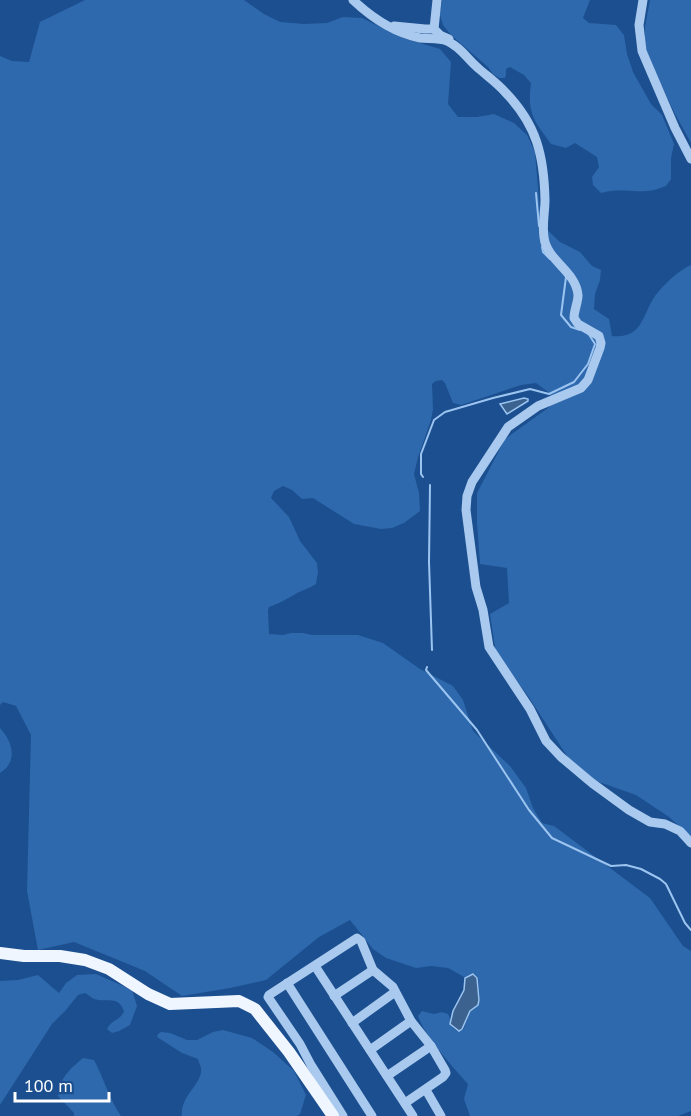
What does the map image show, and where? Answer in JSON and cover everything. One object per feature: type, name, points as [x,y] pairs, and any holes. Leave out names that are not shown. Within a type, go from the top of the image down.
[{"type":"main road","points":[[0,953],[86,960],[109,969],[148,994],[170,1004],[238,1001],[255,1009],[289,1052],[333,1116]]},
{"type":"street","points":[[353,0],[373,16],[403,33],[420,38],[444,40],[455,45]]},
{"type":"street","points":[[434,29],[437,0]]},
{"type":"street","points":[[644,0],[639,25],[639,42],[670,118],[691,159]]},
{"type":"street","points":[[389,25],[434,29],[463,51],[476,67],[506,92],[520,110],[531,127],[539,147],[543,167],[546,245],[568,274],[576,289],[578,299],[573,318],[578,324],[599,336],[601,343],[593,368],[584,385],[538,406],[508,427],[472,482],[467,496],[466,510],[476,587],[483,610],[489,647],[530,709],[546,741],[561,757],[629,810],[650,822],[665,824],[680,831],[691,843]]},
{"type":"street","points":[[343,1116],[300,1044],[268,997],[357,938],[361,941],[374,970],[393,987],[411,1021],[431,1046],[446,1073],[426,1090],[405,1103]]},
{"type":"street","points":[[315,966],[413,1116]]},
{"type":"street","points":[[334,996],[374,970]]},
{"type":"street","points":[[287,983],[372,1116]]},
{"type":"street","points":[[352,1023],[395,992]]},
{"type":"street","points":[[370,1050],[411,1021]]},
{"type":"street","points":[[387,1076],[431,1046]]},
{"type":"street","points":[[426,1090],[441,1116]]},
{"type":"shaded area","points":[[85,0],[244,0],[280,22],[327,23],[343,17],[362,18],[403,38],[440,49],[451,62],[448,104],[458,117],[494,114],[514,123],[527,135],[535,152],[541,224],[560,242],[580,252],[592,266],[601,270],[594,309],[609,319],[612,336],[630,334],[636,330],[658,292],[676,274],[691,265],[691,836],[669,817],[636,795],[596,781],[569,759],[528,696],[496,654],[490,614],[509,603],[507,568],[480,564],[477,493],[505,439],[548,408],[554,401],[548,392],[536,383],[521,385],[461,405],[453,403],[442,380],[432,384],[431,420],[414,474],[419,493],[420,511],[404,523],[392,528],[381,529],[354,524],[313,498],[302,499],[283,486],[274,491],[271,498],[289,517],[300,541],[317,563],[318,572],[316,584],[269,607],[268,610],[269,634],[358,635],[383,643],[420,669],[453,686],[463,700],[473,731],[510,766],[526,788],[533,808],[542,823],[554,826],[650,898],[683,946],[691,951],[691,1111],[678,1116],[470,1116],[464,1099],[468,1084],[433,1042],[418,1016],[422,1011],[434,1014],[442,1012],[448,1014],[451,1024],[457,1031],[463,1030],[471,1011],[480,1000],[478,978],[474,973],[464,977],[448,968],[431,966],[416,968],[386,958],[373,949],[350,920],[319,937],[266,980],[182,996],[145,971],[74,942],[38,950],[27,891],[31,735],[16,706],[3,702],[0,705],[0,56],[12,61],[29,62],[40,22]]},
{"type":"shaded area","points":[[442,0],[590,0],[583,18],[589,23],[616,25],[624,35],[633,72],[651,104],[662,115],[674,144],[671,179],[666,186],[649,191],[619,190],[601,193],[593,185],[592,177],[599,167],[597,157],[575,143],[566,148],[551,144],[540,129],[531,110],[531,83],[524,75],[510,67],[506,69],[505,78],[499,78],[451,35],[443,25],[440,15]]},
{"type":"shaded area","points":[[650,0],[691,0],[691,143],[645,51],[645,27]]},
{"type":"shaded area","points":[[524,398],[528,401],[507,414],[500,404]]},
{"type":"shaded area","points":[[0,728],[8,739],[12,752],[9,763],[0,773]]},
{"type":"shaded area","points":[[96,974],[132,990],[137,1006],[130,1025],[112,1033],[107,1029],[124,1011],[122,1006],[112,1000],[94,999],[85,993],[78,995],[52,1024],[0,1105],[0,981],[18,980],[38,975],[59,993],[66,983],[77,975]]},
{"type":"shaded area","points":[[473,974],[477,978],[478,1005],[470,1011],[459,1031],[450,1024],[453,1011],[464,990],[465,978]]},
{"type":"shaded area","points":[[223,1030],[252,1038],[273,1052],[294,1071],[306,1095],[300,1114],[297,1116],[182,1116],[184,1102],[199,1079],[201,1067],[198,1059],[182,1053],[157,1037],[158,1034],[170,1033],[187,1040],[197,1040]]},
{"type":"shaded area","points":[[83,1058],[94,1060],[121,1116],[74,1116],[74,1113],[58,1096],[63,1079]]},
{"type":"waterway","points":[[536,193],[539,226]]},
{"type":"waterway","points":[[542,247],[543,252],[550,259]]},
{"type":"waterway","points":[[566,277],[561,315],[571,327],[580,330]]},
{"type":"waterway","points":[[423,477],[421,454],[434,420],[445,412],[493,398],[530,389],[549,394],[574,382],[588,364],[595,344],[588,333]]},
{"type":"waterway","points":[[430,485],[429,562],[432,650]]},
{"type":"waterway","points":[[427,667],[426,670],[477,730],[529,810],[552,838],[611,866],[626,865],[641,869],[660,879],[666,884],[685,923],[691,930]]}]
